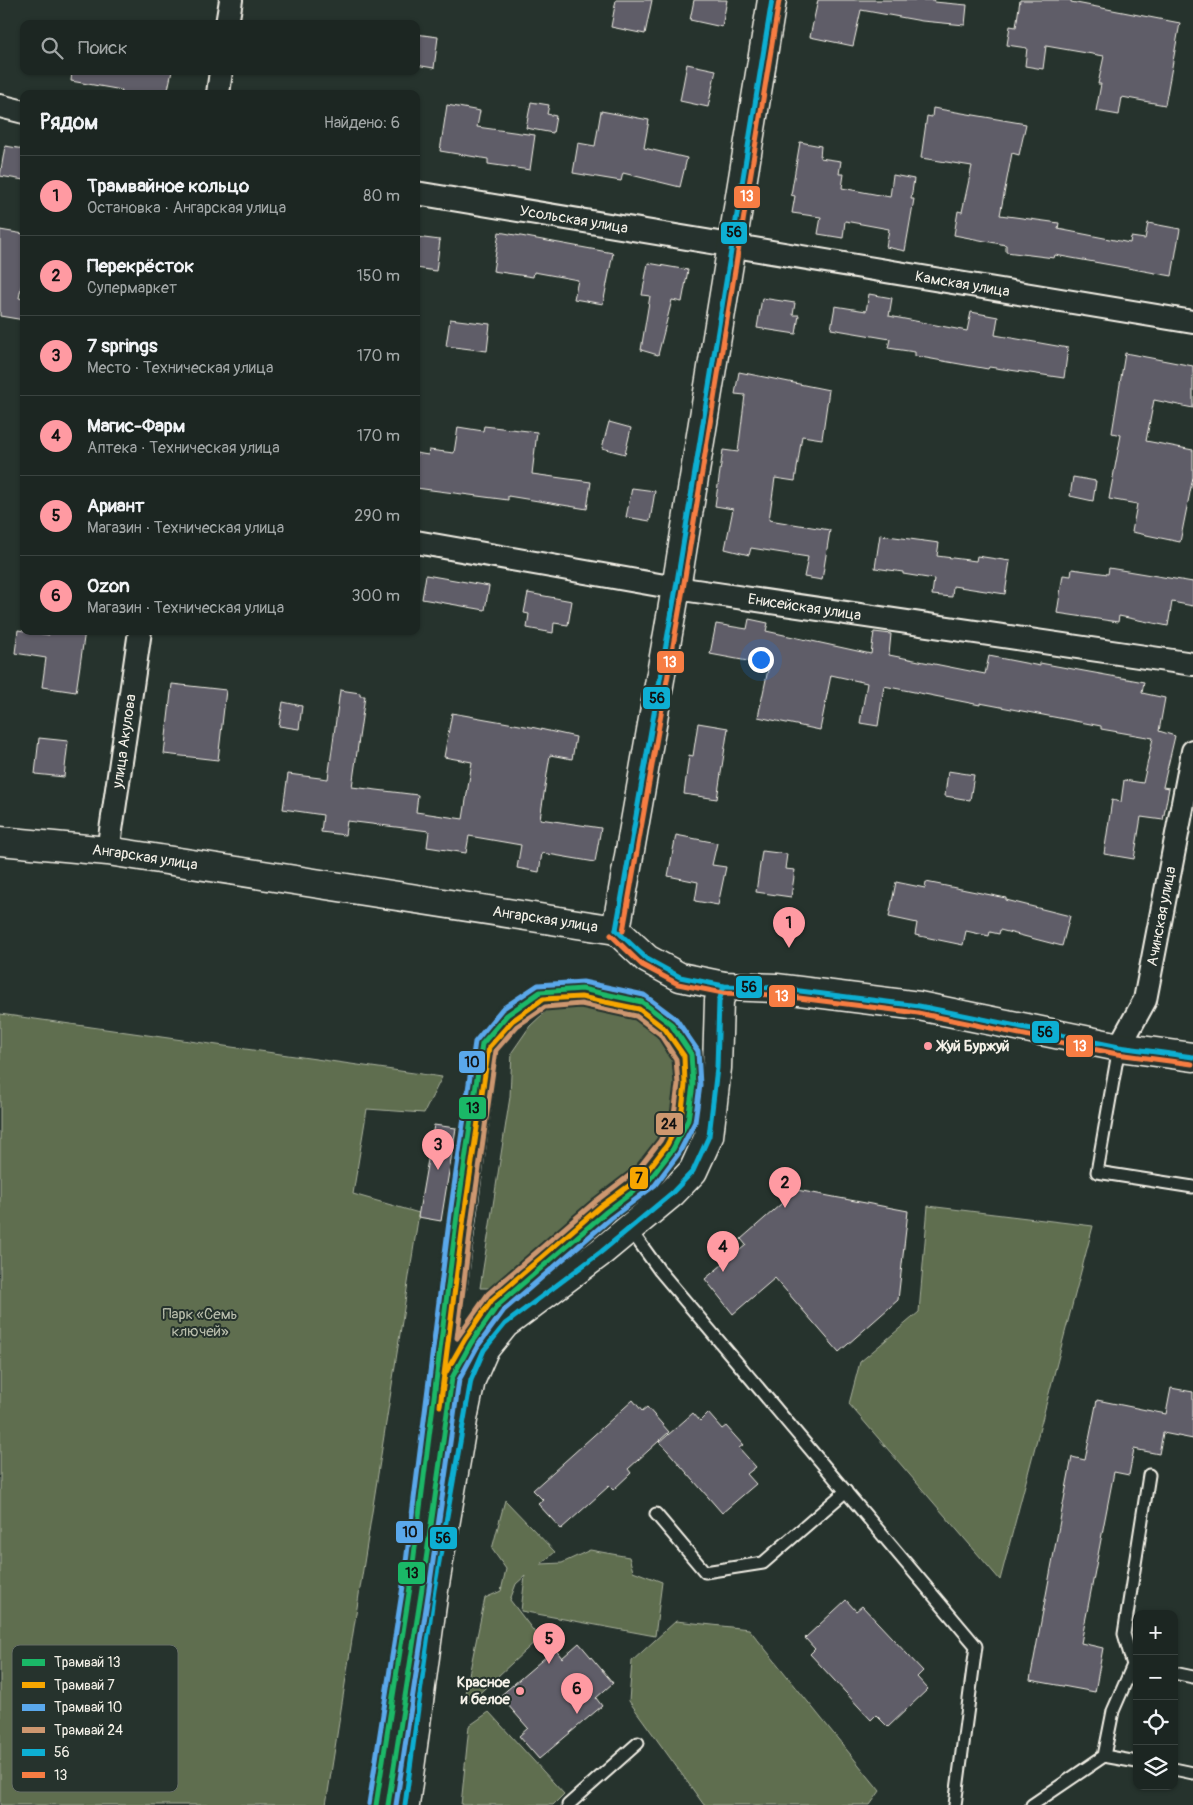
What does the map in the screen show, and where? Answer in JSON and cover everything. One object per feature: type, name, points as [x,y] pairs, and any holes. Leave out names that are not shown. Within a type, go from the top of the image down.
[{"type":"street","points":[[228,20],[231,0]]},
{"type":"street","points":[[616,930],[676,588],[772,0]]},
{"type":"street","points":[[219,90],[220,75]]},
{"type":"street","points":[[0,106],[20,111]]},
{"type":"street","name":"Усольская улица","points":[[420,194],[732,245]]},
{"type":"street","name":"Камская улица","points":[[732,245],[1193,322]]},
{"type":"street","name":"Енисейская улица","points":[[420,543],[676,588],[1193,664]]},
{"type":"street","name":"улица Акулова","points":[[108,851],[139,635]]},
{"type":"street","name":"Ачинская улица","points":[[1118,1047],[1145,1000],[1193,751]]},
{"type":"street","name":"Ангарская улица","points":[[0,841],[108,851],[616,930],[647,959],[680,977],[724,986],[776,988],[919,1006],[1118,1047],[1193,1057]]},
{"type":"street","points":[[405,1805],[434,1590],[471,1380],[484,1350],[505,1324],[630,1228],[672,1193],[693,1171],[709,1136],[717,1068],[720,1001],[724,986]]},
{"type":"lane","points":[[1118,1047],[1098,1172],[1193,1187]]},
{"type":"lane","points":[[630,1228],[660,1271],[976,1646],[955,1805]]},
{"type":"lane","points":[[1133,1659],[1124,1634],[1149,1475]]},
{"type":"lane","points":[[656,1514],[705,1572],[763,1563],[846,1491]]},
{"type":"lane","points":[[1032,1805],[1104,1756],[1113,1711],[1133,1669]]},
{"type":"lane","points":[[1178,1674],[1193,1677]]},
{"type":"lane","points":[[568,1805],[638,1743]]},
{"type":"lane","points":[[1104,1756],[1133,1761]]},
{"type":"lane","points":[[1178,1770],[1193,1773]]},
{"type":"green space","points":[[567,1002],[613,1011],[642,1022],[666,1041],[678,1063],[679,1108],[669,1135],[628,1180],[494,1288],[480,1288],[510,1097],[512,1052],[530,1026],[546,1011]]},
{"type":"green space","name":"Парк «Семь ключей»","points":[[0,1014],[442,1077],[424,1113],[367,1109],[353,1194],[419,1213],[326,1805],[0,1805]]},
{"type":"green space","points":[[928,1206],[1093,1226],[1000,1580],[849,1404],[860,1362],[919,1312]]},
{"type":"green space","points":[[505,1500],[555,1552],[541,1564],[562,1563],[590,1550],[629,1557],[633,1571],[662,1582],[655,1636],[521,1611],[525,1576],[516,1584],[510,1600],[539,1638],[470,1702],[465,1694],[485,1598],[501,1591],[506,1569],[492,1549]]},
{"type":"green space","points":[[676,1621],[749,1629],[880,1791],[870,1805],[704,1805],[629,1701],[632,1661]]},
{"type":"green space","points":[[489,1712],[564,1794],[553,1805],[461,1805],[469,1726]]},
{"type":"building","points":[[616,0],[652,0],[645,34],[611,27]]},
{"type":"building","points":[[694,0],[727,0],[722,27],[690,20]]},
{"type":"building","points":[[818,0],[935,0],[934,2],[967,5],[965,25],[922,21],[861,10],[853,46],[810,37]]},
{"type":"building","points":[[1020,0],[1071,0],[1071,2],[1180,23],[1165,105],[1122,97],[1119,115],[1096,111],[1101,84],[1098,84],[1104,56],[1046,46],[1043,69],[1025,66],[1027,48],[1007,45],[1010,26],[1016,27]]},
{"type":"building","points":[[420,35],[438,37],[434,68],[420,66]]},
{"type":"building","points":[[687,64],[716,70],[708,107],[680,101]]},
{"type":"building","points":[[72,75],[171,75],[168,90],[122,90],[71,81]]},
{"type":"building","points":[[531,102],[549,105],[547,114],[556,116],[553,133],[526,128]]},
{"type":"building","points":[[447,105],[480,111],[477,127],[535,135],[530,170],[488,164],[488,159],[440,151]]},
{"type":"building","points":[[933,108],[1026,124],[1019,155],[1012,153],[1000,215],[1059,223],[1058,229],[1130,243],[1131,237],[1145,239],[1148,223],[1180,229],[1172,276],[1055,255],[1054,258],[1006,252],[1006,245],[954,235],[958,211],[962,212],[972,166],[921,158],[927,116],[932,117]]},
{"type":"building","points":[[601,111],[649,120],[644,148],[687,158],[680,187],[623,173],[621,181],[573,173],[578,143],[595,146]]},
{"type":"building","points":[[800,142],[821,146],[820,158],[841,161],[839,174],[844,174],[842,188],[890,197],[893,175],[914,179],[911,199],[914,199],[905,251],[886,247],[889,229],[845,221],[843,238],[818,234],[821,217],[792,213],[795,196],[791,195]]},
{"type":"building","points":[[5,146],[20,148],[20,179],[0,176]]},
{"type":"building","points":[[0,230],[20,233],[20,319],[0,316]]},
{"type":"building","points":[[499,232],[613,253],[603,304],[574,299],[578,280],[534,272],[533,277],[493,271]]},
{"type":"building","points":[[420,238],[440,240],[436,271],[420,269]]},
{"type":"building","points":[[648,263],[688,270],[682,302],[672,300],[658,355],[641,350],[650,296],[642,295]]},
{"type":"building","points":[[869,294],[892,298],[889,316],[967,331],[971,312],[998,317],[995,335],[1068,348],[1064,378],[989,367],[988,369],[915,356],[915,352],[888,348],[890,339],[831,329],[835,306],[866,311]]},
{"type":"building","points":[[762,298],[795,303],[793,315],[799,315],[796,334],[757,328]]},
{"type":"building","points":[[450,319],[490,324],[487,351],[446,346]]},
{"type":"building","points":[[1125,353],[1193,366],[1193,408],[1154,400],[1146,441],[1193,450],[1193,477],[1180,542],[1132,532],[1137,504],[1109,499],[1121,435],[1112,433]]},
{"type":"building","points":[[739,372],[829,390],[822,439],[802,436],[795,481],[775,478],[769,520],[830,530],[822,580],[804,577],[808,557],[751,548],[749,555],[725,549],[733,509],[715,506],[723,450],[738,452],[745,395],[735,394]]},
{"type":"building","points":[[609,422],[631,428],[625,454],[602,448]]},
{"type":"building","points":[[484,426],[537,432],[532,474],[591,482],[587,509],[508,496],[508,500],[420,489],[420,454],[428,455],[429,450],[454,453],[458,427],[483,431]]},
{"type":"building","points":[[1073,477],[1096,481],[1093,501],[1070,496]]},
{"type":"building","points":[[632,488],[655,491],[650,521],[626,517]]},
{"type":"building","points":[[880,535],[939,543],[937,556],[976,561],[977,556],[1010,561],[1005,594],[953,586],[952,597],[932,595],[934,579],[875,568]]},
{"type":"building","points":[[1109,568],[1193,582],[1193,606],[1172,602],[1168,626],[1119,616],[1118,622],[1057,613],[1063,575],[1071,576],[1072,569],[1108,574]]},
{"type":"building","points":[[426,575],[489,586],[485,610],[422,599]]},
{"type":"building","points":[[528,593],[572,601],[568,625],[554,623],[553,633],[527,628],[529,614],[524,613]]},
{"type":"building","points":[[749,619],[768,623],[766,631],[871,654],[874,632],[891,634],[889,655],[985,674],[989,656],[1040,666],[1040,663],[1144,682],[1142,693],[1165,698],[1159,731],[1175,736],[1163,787],[1169,788],[1163,820],[1141,817],[1134,859],[1104,854],[1112,800],[1121,802],[1124,780],[1143,783],[1153,738],[1101,729],[1101,726],[884,686],[878,726],[860,723],[867,683],[831,675],[820,730],[758,717],[769,665],[710,654],[716,624],[747,629]]},
{"type":"building","points":[[18,630],[20,630],[20,635],[84,635],[76,692],[42,687],[46,658],[15,653]]},
{"type":"building","points":[[172,684],[226,690],[218,760],[164,754]]},
{"type":"building","points":[[340,690],[360,693],[360,696],[365,696],[352,787],[418,795],[416,812],[463,819],[472,762],[444,757],[452,713],[576,737],[572,759],[550,755],[540,819],[601,828],[595,862],[542,853],[539,872],[517,868],[521,845],[469,836],[466,853],[427,847],[429,831],[347,821],[345,835],[321,832],[323,815],[283,809],[288,774],[328,779]]},
{"type":"building","points":[[283,702],[302,706],[299,729],[279,726]]},
{"type":"building","points":[[698,723],[728,728],[717,799],[684,794],[689,755],[693,756]]},
{"type":"building","points":[[39,738],[68,741],[64,777],[35,774]]},
{"type":"building","points":[[948,771],[974,775],[970,800],[945,796]]},
{"type":"building","points":[[676,835],[717,843],[712,865],[726,867],[718,905],[695,901],[698,882],[668,876]]},
{"type":"building","points":[[762,851],[787,854],[785,869],[795,870],[791,897],[756,892]]},
{"type":"building","points":[[896,882],[925,888],[926,882],[1006,898],[1006,900],[1070,916],[1062,946],[1000,930],[999,934],[990,932],[989,936],[966,931],[963,945],[915,935],[917,923],[889,917]]},
{"type":"building","points":[[434,1125],[456,1128],[441,1221],[418,1217]]},
{"type":"building","points":[[797,1190],[908,1211],[898,1300],[839,1352],[775,1278],[733,1314],[705,1279],[746,1245],[741,1239]]},
{"type":"building","points":[[1171,1388],[1193,1392],[1193,1439],[1163,1433],[1159,1454],[1134,1449],[1129,1475],[1114,1472],[1081,1643],[1103,1648],[1095,1692],[1030,1680],[1072,1457],[1085,1460],[1097,1400],[1166,1414]]},
{"type":"building","points":[[633,1400],[642,1411],[647,1407],[669,1432],[628,1469],[631,1473],[613,1490],[609,1486],[561,1529],[538,1504],[543,1500],[533,1490]]},
{"type":"building","points":[[693,1413],[700,1421],[708,1413],[722,1429],[726,1426],[743,1445],[739,1448],[756,1467],[747,1474],[756,1484],[722,1513],[660,1442]]},
{"type":"building","points":[[846,1600],[856,1611],[862,1606],[923,1671],[917,1677],[928,1689],[888,1727],[876,1715],[871,1720],[810,1654],[815,1649],[805,1638]]},
{"type":"building","points":[[579,1643],[613,1683],[596,1698],[602,1706],[539,1759],[519,1736],[528,1728],[500,1696],[555,1649],[562,1658]]},
{"type":"tram line","name":"10","points":[[369,1804],[403,1586],[450,1214],[475,1042],[502,1009],[538,985],[583,982],[644,995],[676,1019],[698,1051],[700,1085],[695,1122],[679,1153],[655,1185],[611,1218],[504,1310],[477,1347],[459,1380],[396,1805]]},
{"type":"tram line","points":[[440,1352],[467,1289],[499,1050],[515,1025],[536,1008],[582,989]]},
{"type":"tram line","name":"13","points":[[376,1805],[410,1587],[457,1215],[482,1044],[507,1015],[540,992],[582,989],[642,1002],[671,1024],[691,1054],[693,1085],[688,1120],[673,1149],[650,1179],[606,1212],[498,1305],[471,1343],[452,1378],[388,1805]]},
{"type":"tram line","name":"7","points":[[581,997],[639,1009],[665,1029],[684,1056],[685,1085],[681,1118],[667,1145],[645,1174],[601,1206],[492,1300],[465,1339],[445,1374],[440,1406],[464,1216],[489,1047],[512,1021],[543,999],[581,997]]},
{"type":"tram line","name":"24","points":[[581,1004],[636,1016],[660,1034],[676,1059],[678,1084],[674,1115],[660,1141],[639,1168],[596,1201],[488,1294],[457,1338],[496,1050],[517,1026],[545,1007],[581,1004]]},
{"type":"transit line","name":"56","points":[[616,930],[676,588],[772,0]]},
{"type":"transit line","name":"13","points":[[623,931],[683,589],[779,1]]},
{"type":"transit line","name":"56","points":[[616,930],[647,959],[680,977],[724,986],[776,988],[919,1006],[1119,1047],[1193,1057]]},
{"type":"transit line","name":"13","points":[[611,935],[642,965],[678,984],[723,993],[775,995],[918,1013],[1117,1054],[1192,1064]]},
{"type":"transit line","name":"56","points":[[405,1805],[434,1590],[471,1380],[484,1350],[505,1324],[601,1252],[672,1193],[693,1171],[709,1136],[717,1068],[719,1001],[724,986]]},
{"type":"place","name":"Трамвайное кольцо","points":[[789,948]]},
{"type":"place","name":"Жуй Буржуй","points":[[928,1046]]},
{"type":"place","name":"7 springs","points":[[438,1170]]},
{"type":"place","name":"Перекрёсток","points":[[785,1208]]},
{"type":"place","name":"Магис-Фарм","points":[[723,1272]]},
{"type":"place","name":"Ариант","points":[[549,1664]]},
{"type":"place","name":"Красное и белое","points":[[520,1691]]},
{"type":"place","name":"Ozon","points":[[577,1714]]}]
